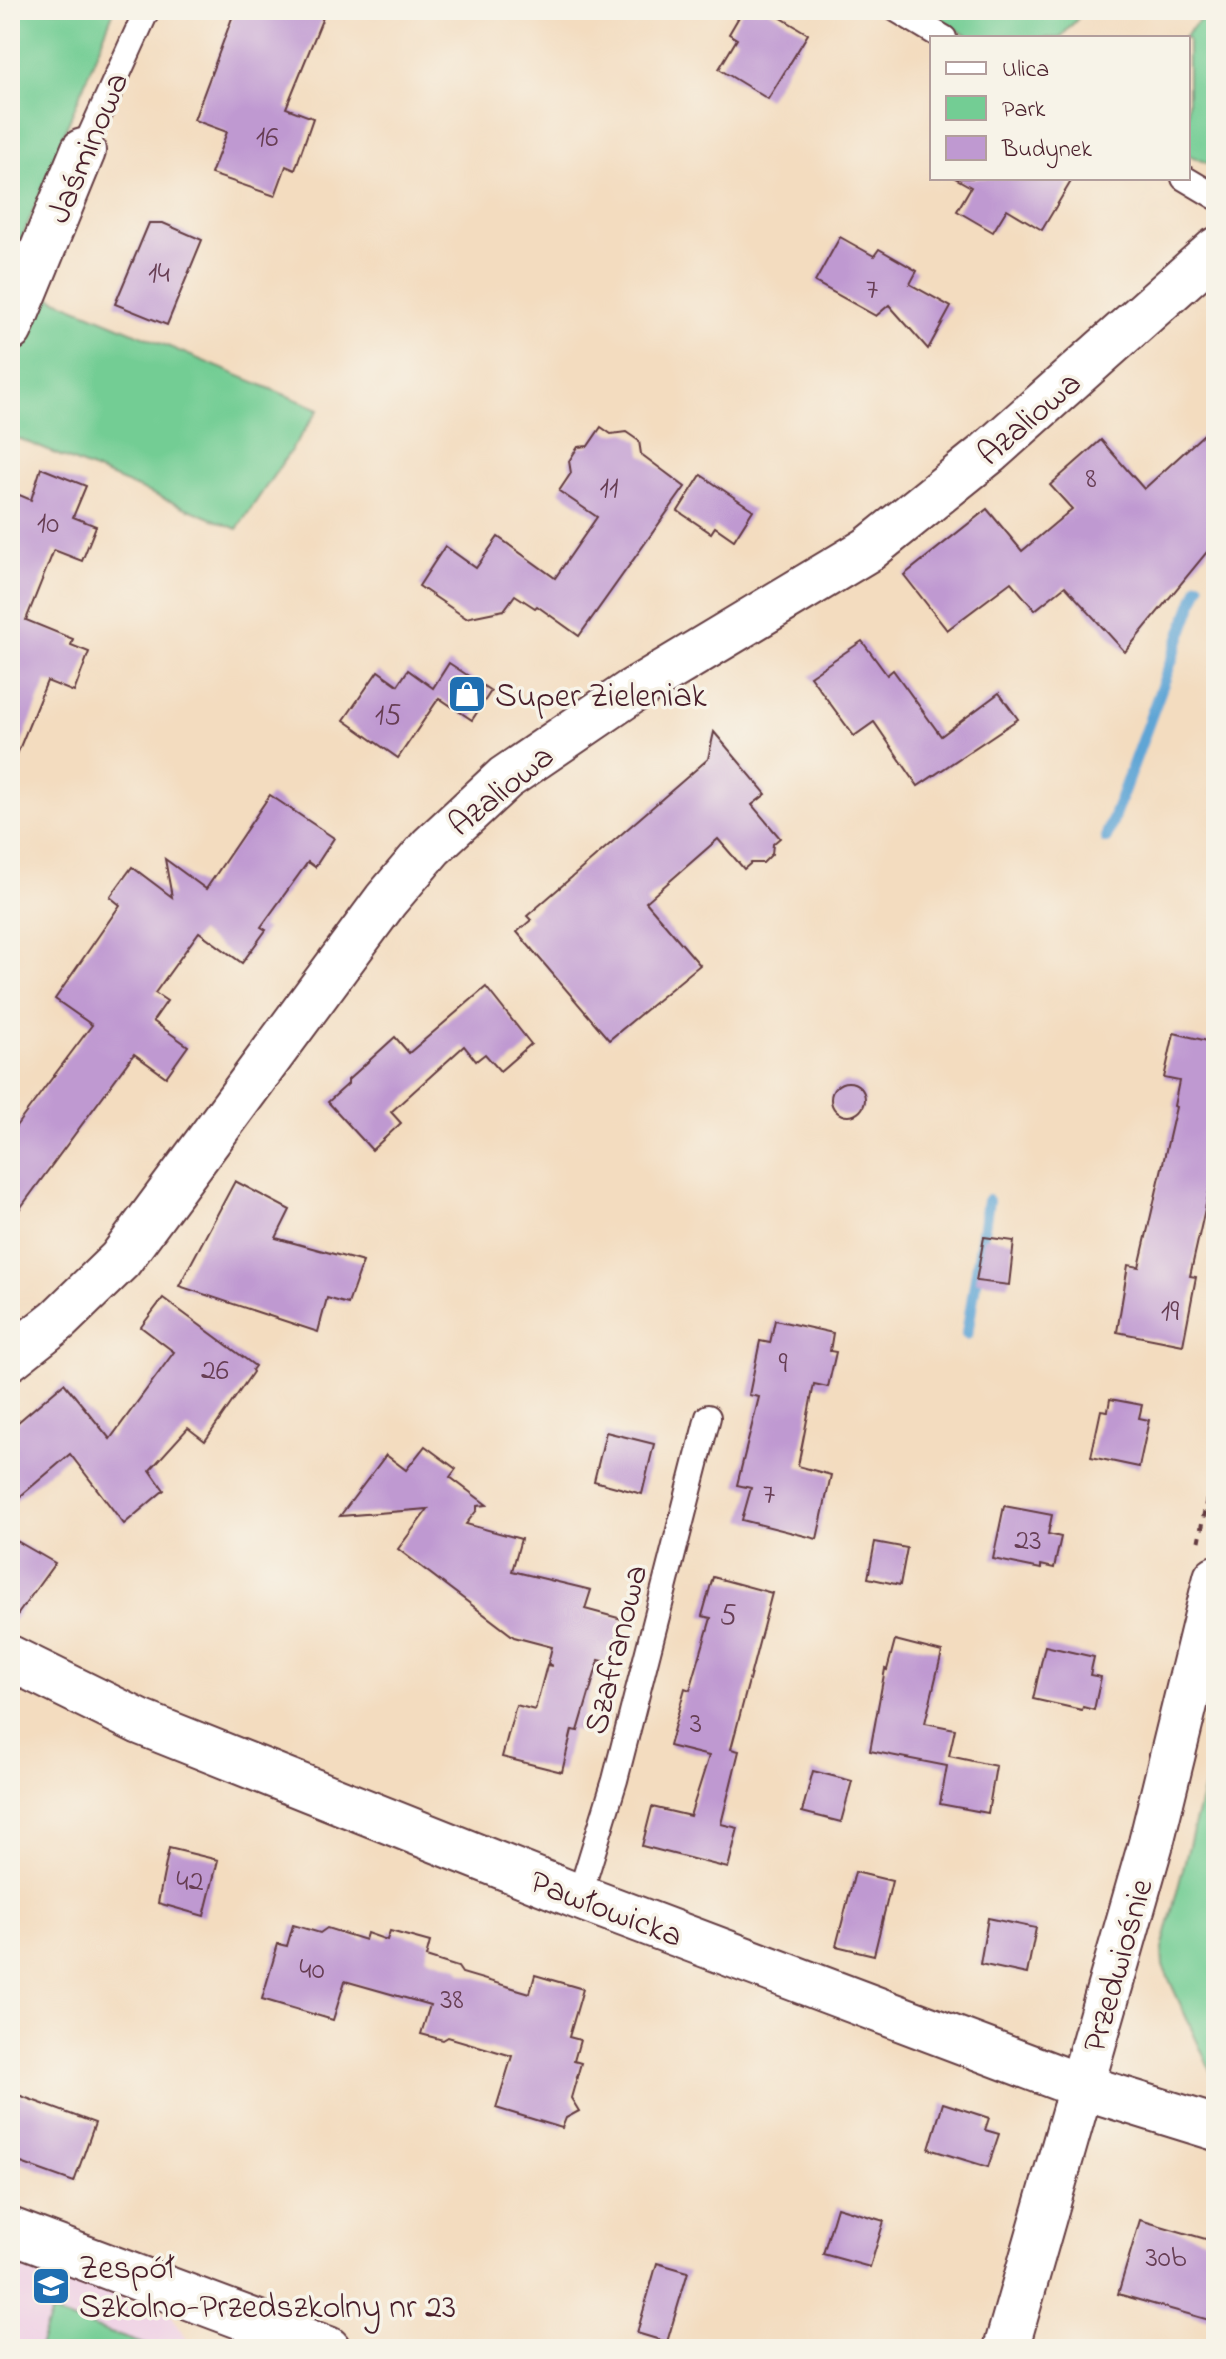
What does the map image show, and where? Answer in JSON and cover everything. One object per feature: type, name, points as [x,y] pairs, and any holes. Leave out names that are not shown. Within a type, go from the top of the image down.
[{"type":"street","name":"Jaśminowa","points":[[10,329],[83,151]]},
{"type":"street","name":"Azaliowa","points":[[10,1358],[58,1320],[120,1260],[386,900],[431,847],[505,778],[631,692],[869,549],[988,453],[1216,250]]},
{"type":"street","name":"Przedwiośnie","points":[[1006,2349],[1151,1843],[1216,1578]]},
{"type":"street","name":"Pawłowicka","points":[[10,1658],[140,1722],[579,1897],[1080,2086],[1216,2128]]},
{"type":"street","points":[[10,2230],[328,2349]]},
{"type":"lane","name":"Jaśminowa","points":[[83,151],[147,10]]},
{"type":"lane","points":[[897,10],[941,36]]},
{"type":"lane","points":[[1187,180],[1216,197]]},
{"type":"lane","name":"Szafranowa","points":[[579,1897],[615,1780],[708,1417]]},
{"type":"shaded area","name":"Zespół Szkolno-Przedszkolny nr 23","points":[[10,2256],[172,2316],[193,2349],[10,2349]]},
{"type":"green space","points":[[10,10],[114,10],[10,268]]},
{"type":"green space","points":[[923,10],[1085,10],[1062,36],[968,36]]},
{"type":"green space","points":[[1209,10],[1216,10],[1216,167],[1190,156],[1190,36],[1185,36]]},
{"type":"green space","points":[[42,294],[319,409],[237,529],[10,435],[10,377]]},
{"type":"green space","points":[[1216,1742],[1216,2083],[1163,1966],[1162,1949]]},
{"type":"green space","points":[[51,2313],[158,2349],[38,2349]]},
{"type":"building","points":[[235,10],[326,10],[286,108],[313,118],[295,170],[286,166],[275,196],[211,174],[227,132],[194,120]]},
{"type":"building","points":[[743,10],[768,10],[808,34],[768,99],[719,69],[737,39],[729,34]]},
{"type":"building","points":[[959,180],[1072,180],[1042,230],[1007,209],[993,232],[957,211],[971,187]]},
{"type":"building","points":[[149,223],[163,223],[202,240],[167,325],[115,304]]},
{"type":"building","points":[[840,237],[874,256],[879,249],[917,271],[910,284],[951,307],[928,349],[889,305],[876,316],[815,282]]},
{"type":"building","points":[[1216,423],[1216,541],[1125,652],[1065,586],[1035,610],[1011,582],[947,630],[904,575],[987,509],[1022,551],[1072,509],[1050,485],[1101,440],[1144,489]]},
{"type":"building","points":[[601,427],[611,434],[626,432],[639,441],[641,454],[685,487],[579,636],[537,606],[535,608],[515,595],[504,610],[466,618],[419,586],[445,546],[476,568],[498,537],[555,578],[597,517],[559,491],[571,473],[569,461],[578,447],[588,446]]},
{"type":"building","points":[[41,468],[86,486],[73,517],[96,526],[82,561],[54,550],[26,620],[73,639],[71,645],[89,652],[74,692],[47,681],[11,769],[10,491],[31,500]]},
{"type":"building","points":[[701,475],[753,510],[734,540],[715,527],[711,533],[678,511]]},
{"type":"building","points":[[862,641],[887,675],[893,670],[941,736],[999,693],[1018,719],[918,786],[874,722],[854,736],[810,676]]},
{"type":"building","points":[[449,663],[491,691],[472,720],[439,698],[398,758],[344,720],[378,671],[398,685],[408,670],[433,688]]},
{"type":"building","points":[[714,732],[766,794],[752,805],[780,838],[773,844],[772,854],[763,863],[751,863],[744,869],[718,839],[646,902],[700,965],[609,1040],[517,932],[531,920],[527,916],[708,759]]},
{"type":"building","points":[[270,795],[334,838],[315,867],[308,862],[261,927],[266,930],[242,963],[199,932],[155,993],[167,1001],[153,1021],[188,1046],[166,1077],[134,1054],[10,1222],[10,1134],[92,1025],[55,999],[120,905],[110,897],[132,867],[172,897],[165,859],[206,889]]},
{"type":"building","points":[[486,987],[531,1044],[500,1071],[485,1054],[476,1061],[464,1046],[391,1112],[401,1123],[372,1150],[328,1102],[395,1037],[409,1053]]},
{"type":"building","points":[[1174,1033],[1216,1043],[1216,1160],[1190,1276],[1196,1277],[1183,1345],[1117,1332],[1128,1265],[1139,1267],[1176,1107],[1179,1081],[1164,1078]]},
{"type":"building","points":[[848,1082],[860,1087],[865,1099],[860,1111],[848,1116],[836,1111],[831,1099],[836,1087]]},
{"type":"building","points":[[235,1181],[290,1210],[276,1238],[363,1262],[348,1304],[327,1298],[318,1332],[179,1286]]},
{"type":"building","points":[[984,1237],[1014,1241],[1009,1285],[976,1281]]},
{"type":"building","points":[[163,1298],[255,1366],[205,1441],[188,1428],[150,1470],[164,1490],[124,1524],[70,1454],[10,1505],[10,1429],[64,1383],[110,1439],[174,1352],[141,1327]]},
{"type":"building","points":[[775,1320],[833,1333],[830,1351],[836,1352],[828,1387],[814,1384],[798,1466],[831,1475],[817,1539],[742,1520],[751,1488],[737,1485],[759,1397],[749,1395],[760,1341],[770,1343]]},
{"type":"building","points":[[1110,1399],[1142,1405],[1139,1418],[1149,1420],[1139,1467],[1091,1457],[1101,1410],[1108,1411]]},
{"type":"building","points":[[606,1432],[654,1444],[642,1494],[594,1481]]},
{"type":"building","points":[[425,1446],[456,1469],[450,1477],[487,1505],[477,1506],[466,1524],[521,1539],[512,1571],[591,1590],[585,1609],[622,1619],[611,1663],[599,1660],[578,1731],[572,1730],[562,1772],[502,1757],[516,1705],[535,1710],[547,1665],[552,1666],[548,1663],[552,1647],[514,1637],[398,1549],[428,1509],[340,1516],[386,1455],[406,1470]]},
{"type":"building","points":[[1004,1506],[1052,1515],[1048,1534],[1061,1537],[1054,1568],[1041,1565],[1041,1569],[993,1559]]},
{"type":"building","points":[[10,1537],[55,1563],[10,1625]]},
{"type":"building","points":[[875,1542],[907,1548],[900,1585],[868,1578]]},
{"type":"building","points":[[713,1577],[772,1593],[731,1749],[739,1751],[721,1824],[738,1828],[728,1868],[642,1846],[652,1807],[690,1816],[709,1756],[669,1746],[685,1688],[690,1690],[711,1618],[702,1616]]},
{"type":"building","points":[[895,1640],[942,1652],[925,1723],[955,1729],[949,1756],[996,1766],[988,1813],[940,1804],[947,1766],[870,1751],[885,1669]]},
{"type":"building","points":[[1045,1646],[1094,1657],[1090,1675],[1101,1677],[1094,1710],[1033,1699]]},
{"type":"building","points":[[813,1771],[852,1781],[841,1822],[802,1812]]},
{"type":"building","points":[[169,1848],[218,1860],[204,1916],[158,1903]]},
{"type":"building","points":[[855,1872],[892,1881],[874,1955],[836,1946]]},
{"type":"building","points":[[988,1918],[1036,1928],[1027,1974],[980,1964]]},
{"type":"building","points":[[293,1925],[320,1933],[327,1928],[365,1940],[367,1933],[387,1940],[390,1931],[430,1942],[426,1957],[458,1967],[462,1973],[530,1993],[535,1975],[583,1989],[569,2037],[580,2040],[574,2061],[581,2063],[571,2098],[579,2111],[566,2118],[562,2128],[496,2108],[512,2056],[448,2037],[443,2040],[421,2034],[430,2005],[345,1981],[333,2020],[262,1999],[278,1944],[287,1946]]},
{"type":"building","points":[[10,2092],[95,2123],[74,2182],[10,2159]]},
{"type":"building","points":[[943,2103],[989,2118],[985,2130],[999,2134],[988,2167],[929,2149]]},
{"type":"building","points":[[837,2207],[884,2221],[870,2267],[823,2254]]},
{"type":"building","points":[[1140,2220],[1216,2242],[1216,2322],[1118,2294]]},
{"type":"building","points":[[657,2263],[688,2272],[667,2342],[637,2333]]},
{"type":"waterway","points":[[1106,838],[1199,586]]},
{"type":"waterway","points":[[967,1334],[988,1201]]},
{"type":"place","name":"Super Zieleniak","points":[[467,694]]},
{"type":"place","name":"Zespół Szkolno-Przedszkolny nr 23","points":[[51,2286]]}]
